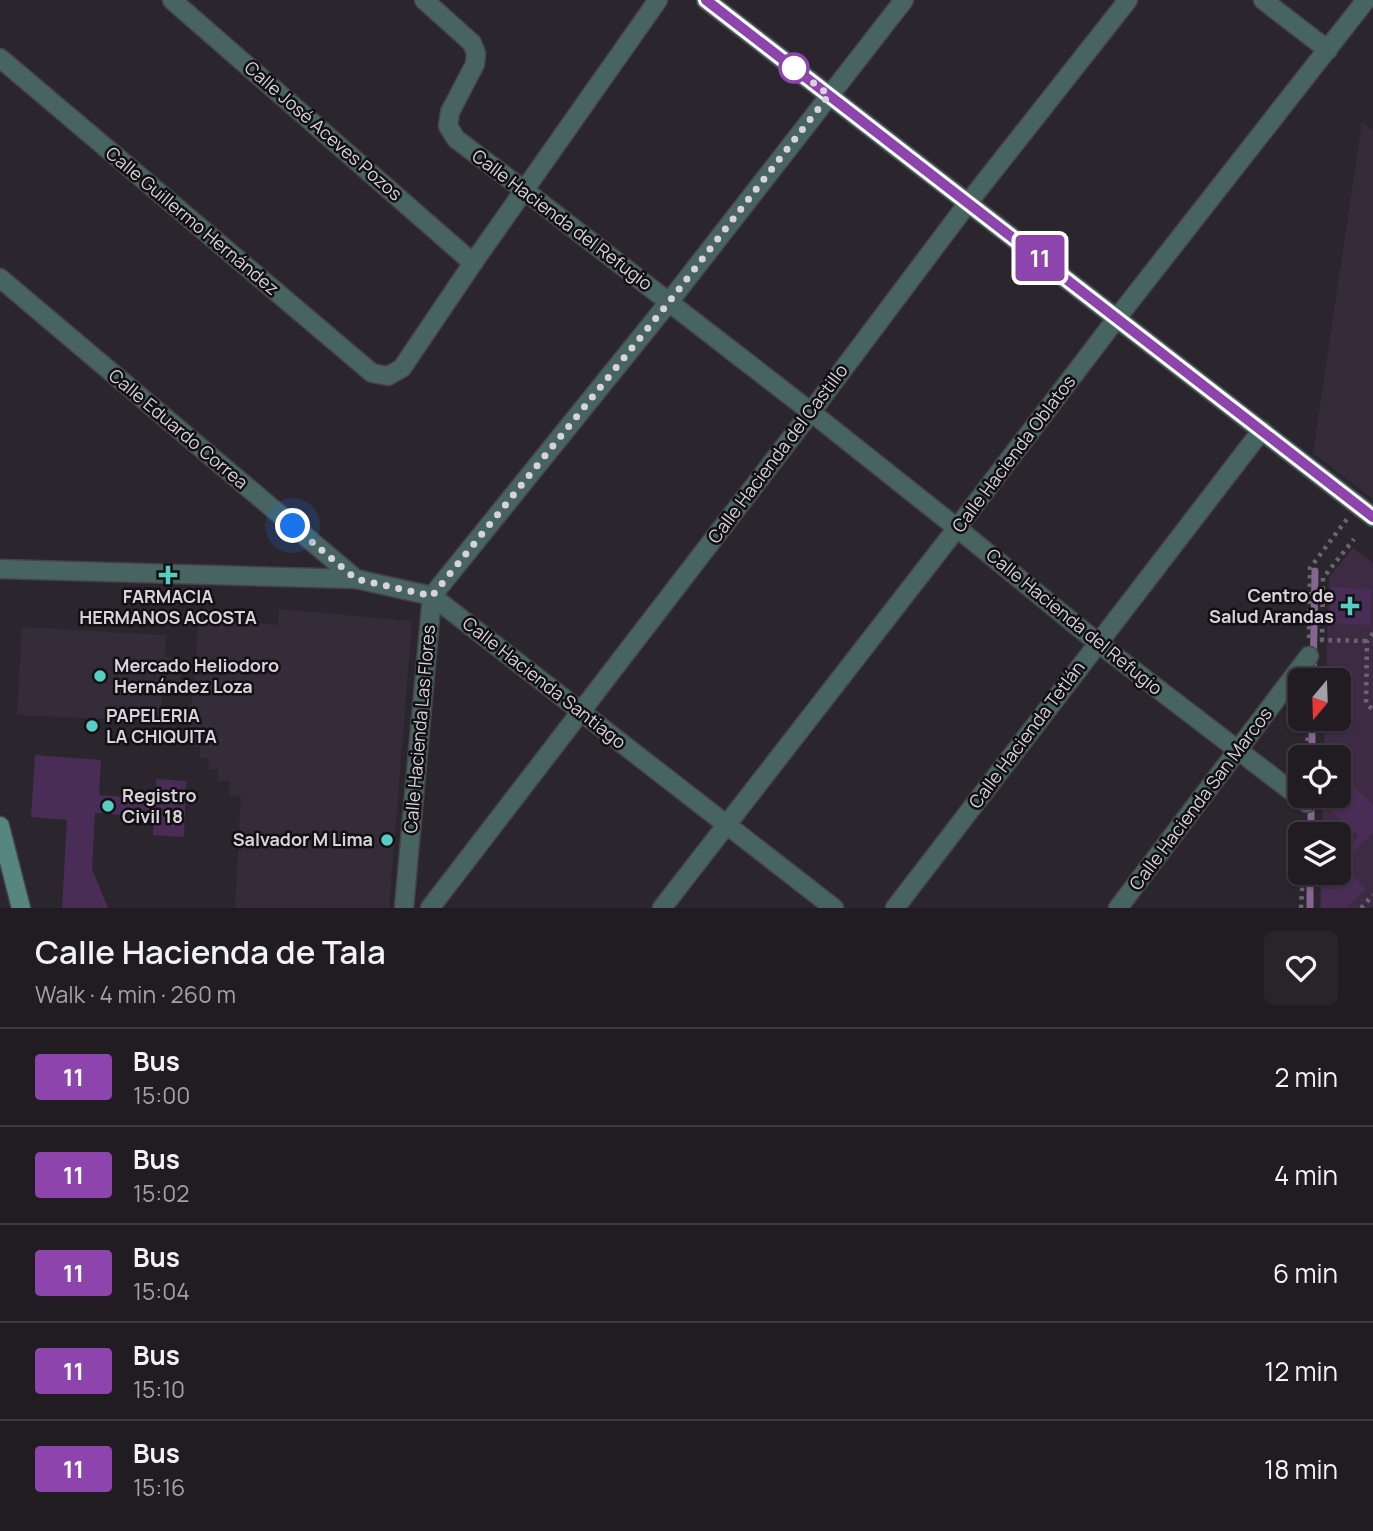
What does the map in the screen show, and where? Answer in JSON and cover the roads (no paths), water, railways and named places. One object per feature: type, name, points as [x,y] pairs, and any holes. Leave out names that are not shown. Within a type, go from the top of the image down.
[{"type":"street","name":"Calle José Aceves Pozos","points":[[172,0],[473,262]]},
{"type":"street","name":"Calle Hacienda del Refugio","points":[[424,0],[472,43],[477,53],[475,64],[450,112],[448,126],[456,139],[811,412],[1098,643],[1288,789]]},
{"type":"street","points":[[473,262],[659,0]]},
{"type":"street","points":[[706,0],[1366,511]]},
{"type":"street","points":[[432,596],[669,302],[904,0]]},
{"type":"street","name":"Calle Hacienda del Castillo","points":[[430,908],[968,203],[1128,0]]},
{"type":"street","points":[[1263,0],[1328,50]]},
{"type":"street","name":"Calle Hacienda Oblatos","points":[[662,908],[1366,0]]},
{"type":"street","name":"Calle Guillermo Hernández","points":[[0,58],[372,373],[388,376],[402,369],[473,262]]},
{"type":"street","name":"Calle Eduardo Correa","points":[[0,278],[356,579]]},
{"type":"street","name":"Calle Hacienda Tetlán","points":[[895,908],[1262,430]]},
{"type":"street","name":"Calle Hacienda Santiago","points":[[0,569],[356,579],[432,596],[834,908]]},
{"type":"street","name":"Calle Hacienda Las Flores","points":[[404,908],[432,596]]},
{"type":"street","name":"Calle Hacienda San Marcos","points":[[1118,908],[1309,656]]},
{"type":"street","points":[[0,826],[6,867],[21,908]]},
{"type":"waterway","points":[[1313,668],[1315,571]]},
{"type":"waterway","points":[[1312,732],[1312,745]]},
{"type":"waterway","points":[[1311,808],[1311,822]]},
{"type":"waterway","points":[[1310,885],[1310,908]]},
{"type":"place","name":"FARMACIA HERMANOS ACOSTA","points":[[168,575]]},
{"type":"place","name":"Centro de Salud Arandas","points":[[1350,606]]},
{"type":"place","name":"Mercado Heliodoro Hernández Loza","points":[[100,676]]},
{"type":"place","name":"PAPELERIA LA CHIQUITA","points":[[92,726]]},
{"type":"place","name":"Registro Civil 18","points":[[108,806]]},
{"type":"place","name":"Salvador M Lima","points":[[387,840]]}]
